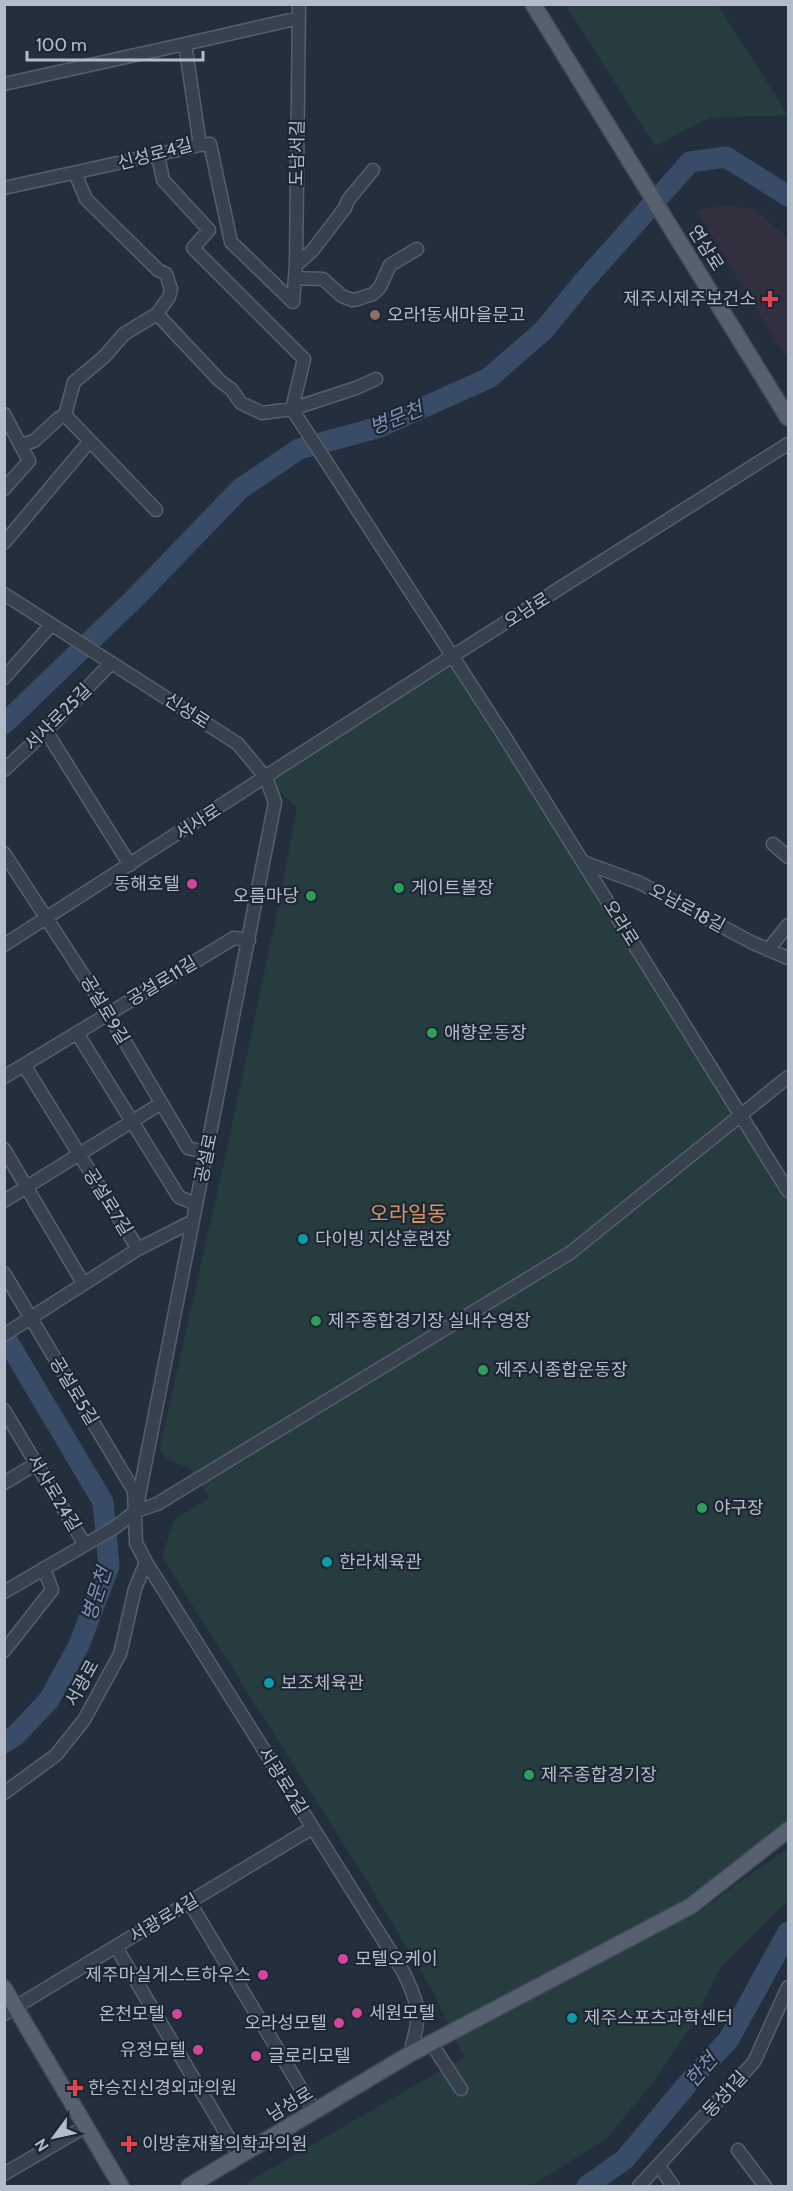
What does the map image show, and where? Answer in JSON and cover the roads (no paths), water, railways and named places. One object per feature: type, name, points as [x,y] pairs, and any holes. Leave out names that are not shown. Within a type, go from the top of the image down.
[{"type":"main road","name":"연삼로","points":[[533,4],[789,418]]},
{"type":"main road","name":"남성로","points":[[189,2187],[410,2054],[690,1906],[789,1830]]},
{"type":"main road","points":[[4,1988],[10,2010],[86,2126],[121,2187]]},
{"type":"street","name":"도남서길","points":[[200,145],[210,144],[231,242],[294,302],[299,4]]},
{"type":"street","points":[[4,84],[299,18]]},
{"type":"street","name":"신성로4길","points":[[4,188],[200,145],[185,44]]},
{"type":"street","points":[[158,155],[163,180],[209,230],[193,248],[304,359],[292,409]]},
{"type":"street","points":[[296,265],[317,245],[345,208],[348,200],[373,170]]},
{"type":"street","points":[[65,415],[74,382],[104,357],[124,334],[156,314],[169,297],[171,289],[166,274],[158,270],[86,199],[75,173]]},
{"type":"street","points":[[294,278],[323,279],[342,296],[352,300],[358,299],[373,294],[380,287],[390,265],[417,249]]},
{"type":"street","points":[[156,314],[220,381],[231,389],[241,403],[262,412],[292,409],[376,379]]},
{"type":"street","name":"오라로","points":[[292,409],[501,731],[789,1191]]},
{"type":"street","points":[[4,414],[28,461],[4,489]]},
{"type":"street","points":[[65,415],[156,510]]},
{"type":"street","points":[[20,445],[34,441],[58,418],[65,415]]},
{"type":"street","points":[[4,543],[89,442]]},
{"type":"street","name":"오남로","points":[[266,778],[451,657],[789,444]]},
{"type":"street","points":[[4,594],[54,627],[4,678]]},
{"type":"street","name":"신성로","points":[[54,627],[238,744],[266,778]]},
{"type":"street","name":"서사로25길","points":[[4,770],[46,731],[111,663]]},
{"type":"street","points":[[46,731],[130,865]]},
{"type":"street","name":"서사로","points":[[4,945],[266,778]]},
{"type":"street","name":"공설로","points":[[136,1511],[275,802],[266,778]]},
{"type":"street","points":[[772,844],[789,857]]},
{"type":"street","points":[[4,853],[47,918]]},
{"type":"street","name":"오남로18길","points":[[583,862],[640,883],[768,950],[789,958]]},
{"type":"street","name":"공설로9길","points":[[47,918],[108,1013],[188,1148],[208,1153]]},
{"type":"street","points":[[768,950],[789,925]]},
{"type":"street","name":"공설로11길","points":[[4,1077],[234,938],[249,940]]},
{"type":"street","points":[[77,1033],[179,1197],[196,1204]]},
{"type":"street","points":[[24,1065],[78,1155]]},
{"type":"street","points":[[4,1592],[114,1528],[136,1511],[157,1504],[570,1253],[789,1077]]},
{"type":"street","points":[[4,1201],[160,1104]]},
{"type":"street","points":[[4,1149],[83,1282]]},
{"type":"street","name":"공설로7길","points":[[78,1155],[138,1249]]},
{"type":"street","name":"공설로7길","points":[[4,1335],[83,1282],[138,1249],[193,1221]]},
{"type":"street","name":"공설로5길","points":[[4,1273],[27,1320],[134,1491],[136,1511]]},
{"type":"street","name":"서사로24길","points":[[5,1411],[85,1545]]},
{"type":"street","points":[[4,1484],[36,1464]]},
{"type":"street","name":"서광로2길","points":[[136,1511],[136,1544],[146,1562],[404,1973],[417,2002],[418,2021],[410,2054]]},
{"type":"street","name":"서광로","points":[[4,1792],[56,1755],[84,1720],[120,1654],[135,1589],[146,1562]]},
{"type":"street","points":[[4,1651],[52,1590],[44,1568]]},
{"type":"street","name":"서광로4길","points":[[10,2010],[312,1828]]},
{"type":"street","points":[[190,1903],[315,2112]]},
{"type":"street","points":[[116,1947],[240,2157]]},
{"type":"street","name":"동성1길","points":[[639,2187],[754,2062],[789,1987]]},
{"type":"street","points":[[431,2043],[461,2089]]},
{"type":"street","points":[[5,2173],[86,2126]]},
{"type":"street","points":[[738,2150],[765,2187]]},
{"type":"street","points":[[659,2166],[673,2187]]},
{"type":"waterway","name":"병문천","points":[[4,724],[136,597],[240,489],[299,449],[380,427],[489,378],[544,330],[584,281],[690,162],[726,157],[788,196]]},
{"type":"waterway","name":"병문천","points":[[4,1335],[103,1502],[109,1566],[79,1645],[49,1700],[16,1735],[4,1743]]},
{"type":"waterway","name":"한천","points":[[587,2186],[625,2159],[690,2081],[729,2039],[788,1932]]},
{"type":"place","name":"제주시제주보건소","points":[[770,299]]},
{"type":"place","name":"오라1동새마을문고","points":[[375,315]]},
{"type":"place","name":"동해호텔","points":[[192,884]]},
{"type":"place","name":"게이트볼장","points":[[399,888]]},
{"type":"place","name":"오름마당","points":[[311,896]]},
{"type":"place","name":"애향운동장","points":[[432,1033]]},
{"type":"place","name":"다이빙 지상훈련장","points":[[303,1239]]},
{"type":"place","name":"제주종합경기장 실내수영장","points":[[316,1321]]},
{"type":"place","name":"제주시종합운동장","points":[[483,1370]]},
{"type":"place","name":"야구장","points":[[702,1508]]},
{"type":"place","name":"한라체육관","points":[[327,1562]]},
{"type":"place","name":"보조체육관","points":[[269,1683]]},
{"type":"place","name":"제주종합경기장","points":[[529,1775]]},
{"type":"place","name":"모텔오케이","points":[[343,1959]]},
{"type":"place","name":"제주마실게스트하우스","points":[[263,1975]]},
{"type":"place","name":"세원모텔","points":[[357,2013]]},
{"type":"place","name":"온천모텔","points":[[177,2014]]},
{"type":"place","name":"제주스포츠과학센터","points":[[572,2018]]},
{"type":"place","name":"오라성모텔","points":[[339,2023]]},
{"type":"place","name":"유정모텔","points":[[198,2050]]},
{"type":"place","name":"글로리모텔","points":[[256,2056]]},
{"type":"place","name":"한승진신경외과의원","points":[[75,2088]]},
{"type":"place","name":"이방훈재활의학과의원","points":[[129,2144]]},
{"type":"district","name":"오라일동","points":[[408,1213]]}]
